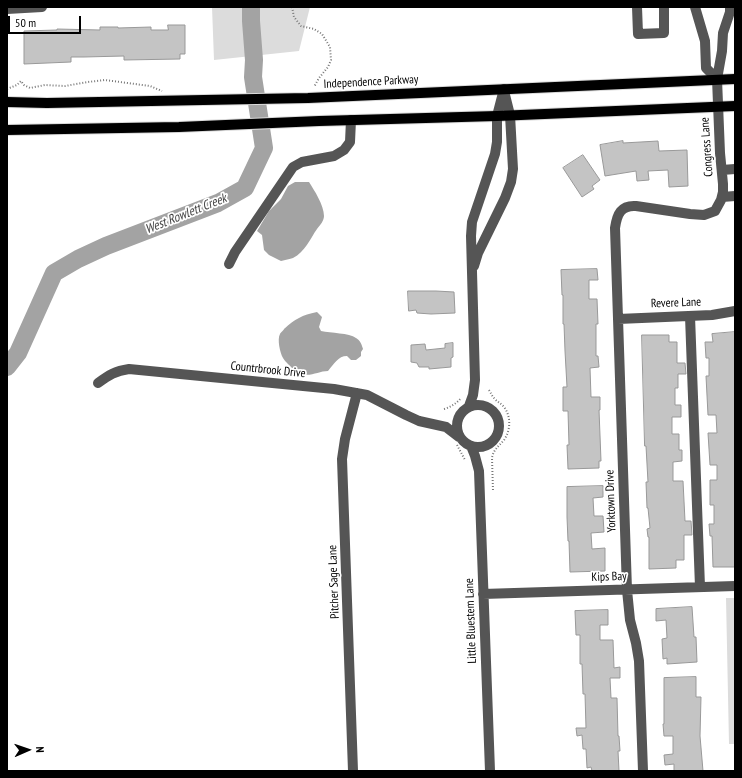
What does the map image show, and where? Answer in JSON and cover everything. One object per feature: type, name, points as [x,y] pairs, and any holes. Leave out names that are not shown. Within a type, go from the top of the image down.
[{"type":"main road","name":"Independence Parkway","points":[[7,102],[47,103],[308,98],[735,79]]},
{"type":"main road","points":[[7,130],[179,127],[735,106]]},
{"type":"street","points":[[7,9],[42,7]]},
{"type":"street","points":[[637,7],[638,34],[664,33],[664,7]]},
{"type":"street","points":[[695,7],[706,41],[706,68],[717,79]]},
{"type":"street","name":"Congress Lane","points":[[615,228],[618,215],[624,208],[630,205],[704,215],[715,211],[721,200],[723,184],[720,153],[717,79],[722,51],[723,33],[730,12],[730,7]]},
{"type":"street","points":[[472,272],[478,253],[505,198],[511,182],[513,169],[510,115],[504,89]]},
{"type":"street","points":[[469,406],[473,395],[475,380],[471,236],[472,222],[498,142],[497,116],[504,89]]},
{"type":"street","points":[[229,264],[235,252],[293,167],[302,162],[334,156],[344,150],[350,142],[351,120]]},
{"type":"street","points":[[722,170],[735,169]]},
{"type":"street","points":[[722,197],[735,196]]},
{"type":"street","name":"Yorktown Drive","points":[[615,228],[627,590],[629,610],[639,660],[643,771]]},
{"type":"street","name":"Revere Lane","points":[[618,319],[712,315],[735,311]]},
{"type":"street","points":[[690,316],[700,587]]},
{"type":"street","name":"Countrbrook Drive","points":[[98,383],[109,375],[129,369],[357,393],[367,395],[419,421],[446,427],[459,437]]},
{"type":"street","points":[[475,380],[479,392],[498,418],[498,432],[491,443],[484,446],[471,446],[464,442],[459,437],[456,426],[458,416],[469,406],[476,404],[489,407]]},
{"type":"street","name":"Pitcher Sage Lane","points":[[353,771],[342,459],[345,438],[357,393]]},
{"type":"street","name":"Countrbrook Drive","points":[[432,423],[458,416]]},
{"type":"street","name":"Little Bluestem Lane","points":[[479,471],[484,449],[491,443]]},
{"type":"street","name":"Little Bluestem Lane","points":[[471,446],[479,471],[490,771]]},
{"type":"street","name":"Kips Bay","points":[[483,594],[735,586]]},
{"type":"path","points":[[292,7],[294,17],[301,26],[314,29],[322,34],[330,48],[331,60],[328,68],[318,78],[315,87]]},
{"type":"path","points":[[7,88],[21,82],[30,88],[46,85],[65,86],[105,80],[150,86],[162,91]]},
{"type":"path","points":[[489,390],[494,399],[505,408],[509,422],[509,428],[505,438],[492,454],[493,491]]},
{"type":"path","points":[[444,409],[456,404],[461,398]]},
{"type":"shaded area","points":[[212,7],[310,7],[299,51],[214,60]]},
{"type":"shaded area","points":[[295,182],[309,182],[321,203],[324,218],[301,252],[293,258],[281,261],[269,255],[264,250],[262,235],[257,231],[269,211],[281,199],[288,186]]},
{"type":"shaded area","points":[[317,312],[322,317],[319,327],[321,331],[353,336],[360,341],[363,349],[361,356],[356,360],[351,360],[347,356],[344,356],[336,361],[328,371],[305,375],[297,372],[283,358],[279,346],[279,336],[284,329],[295,320]]},
{"type":"shaded area","points":[[726,598],[735,598],[735,744],[729,744]]},
{"type":"building","points":[[168,25],[185,25],[185,54],[180,54],[180,59],[124,60],[124,56],[71,57],[71,62],[24,64],[24,31],[57,29],[100,30],[100,27],[151,27],[151,30],[168,30]]},
{"type":"building","points":[[623,141],[623,143],[658,141],[659,151],[687,150],[688,186],[669,187],[668,170],[648,171],[649,180],[637,181],[636,171],[605,176],[600,145]]},
{"type":"building","points":[[583,155],[600,180],[592,186],[594,189],[582,197],[563,168]]},
{"type":"building","points":[[597,269],[598,280],[589,280],[589,299],[597,299],[598,324],[596,324],[596,356],[598,356],[599,367],[590,368],[591,397],[600,397],[599,410],[601,461],[599,461],[599,468],[568,469],[568,411],[563,411],[563,387],[567,387],[561,270]]},
{"type":"building","points":[[408,291],[454,292],[455,313],[431,314],[417,313],[416,310],[409,311]]},
{"type":"building","points":[[735,332],[735,567],[713,567],[712,536],[710,536],[709,524],[714,524],[714,505],[710,505],[710,480],[717,480],[717,465],[710,465],[708,433],[717,433],[716,415],[708,415],[706,376],[709,376],[709,358],[706,358],[705,342],[713,342],[712,334]]},
{"type":"building","points":[[642,335],[669,335],[669,342],[677,342],[677,363],[685,363],[686,374],[678,374],[678,388],[675,388],[675,405],[681,405],[681,417],[672,417],[672,434],[679,434],[679,450],[682,450],[682,461],[673,462],[673,481],[683,481],[685,521],[691,521],[692,535],[684,535],[684,560],[676,560],[676,568],[649,569],[649,537],[647,529],[650,528],[647,508],[646,482],[648,482],[645,446]]},
{"type":"building","points":[[453,343],[451,367],[429,369],[429,367],[419,367],[417,363],[411,362],[411,345],[425,344],[426,350],[445,348],[445,344]]},
{"type":"building","points":[[603,486],[603,497],[593,498],[594,516],[603,516],[604,532],[591,533],[592,549],[605,548],[605,571],[570,572],[567,487]]},
{"type":"building","points":[[692,607],[694,637],[696,637],[697,662],[667,664],[667,658],[663,659],[662,639],[667,638],[666,620],[656,621],[656,609]]},
{"type":"building","points":[[608,610],[608,625],[600,625],[600,640],[613,640],[614,668],[620,667],[620,678],[610,678],[611,698],[617,698],[620,751],[618,751],[619,771],[592,771],[591,767],[587,768],[586,749],[583,749],[582,735],[577,736],[576,728],[586,728],[585,694],[583,694],[582,664],[580,664],[580,635],[576,635],[575,611]]},
{"type":"building","points":[[696,677],[696,697],[701,697],[700,736],[703,771],[674,771],[674,764],[665,765],[664,755],[673,754],[673,736],[664,736],[664,678]]},
{"type":"waterway","name":"West Rowlett Creek","points":[[7,367],[18,353],[54,273],[78,259],[106,246],[218,203],[245,188],[264,148],[253,77],[254,60],[251,7]]}]
